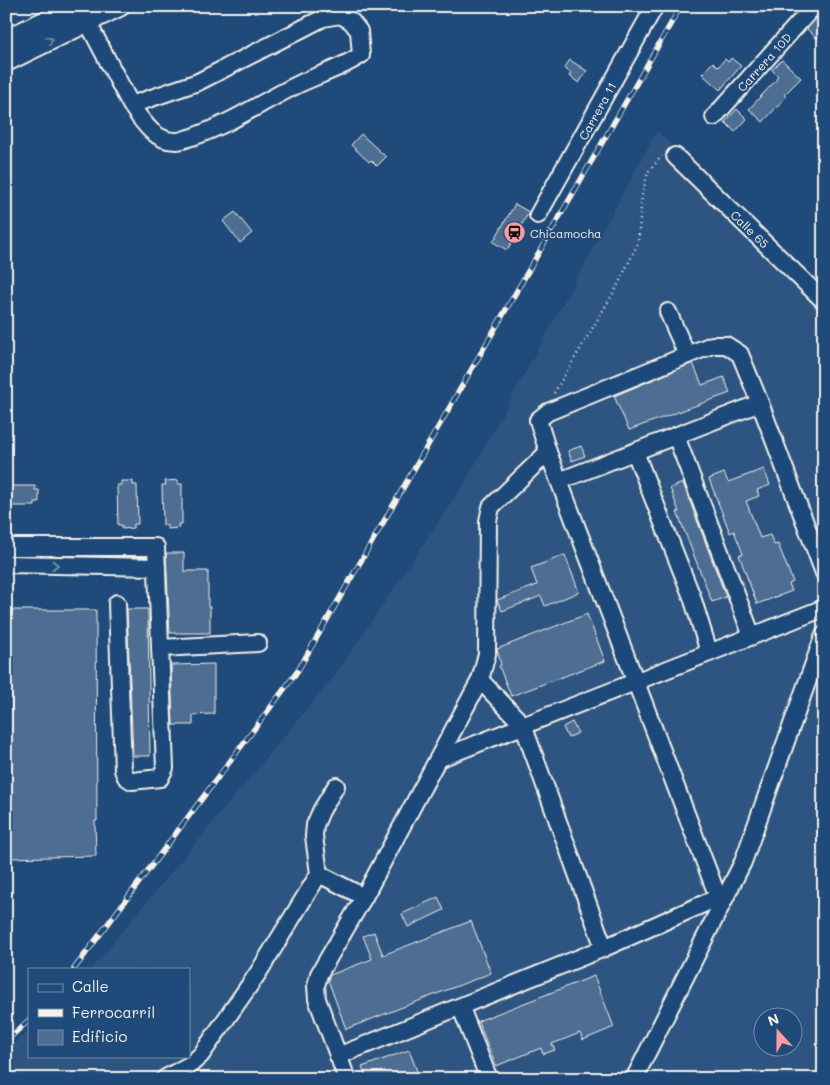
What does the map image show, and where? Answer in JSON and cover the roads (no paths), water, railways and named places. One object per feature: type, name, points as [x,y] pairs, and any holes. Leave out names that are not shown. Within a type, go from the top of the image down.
[{"type":"main road","points":[[6,40],[83,14],[119,6]]},
{"type":"main road","points":[[6,61],[83,14]]},
{"type":"street","name":"Carrera 11","points":[[538,215],[655,6]]},
{"type":"street","name":"Carrera 10D","points":[[714,117],[814,6]]},
{"type":"street","points":[[83,14],[131,105],[149,130],[162,138],[178,141],[210,131],[300,84],[348,64],[361,55],[360,31],[351,21],[340,15],[323,18],[198,82],[131,105]]},
{"type":"street","name":"Calle 65","points":[[675,156],[824,301]]},
{"type":"street","points":[[668,312],[687,355]]},
{"type":"street","points":[[720,901],[548,452],[538,420],[548,412],[712,345],[726,345],[740,354],[824,573]]},
{"type":"street","points":[[559,481],[760,403]]},
{"type":"street","points":[[676,436],[752,636]]},
{"type":"street","points":[[347,1079],[317,999],[316,986],[319,974],[364,896],[480,680],[487,654],[488,521],[492,507],[548,452]]},
{"type":"street","points":[[635,452],[692,597],[709,652]]},
{"type":"street","points":[[6,547],[156,546],[165,768],[160,778],[132,781],[126,777],[123,770],[117,603]]},
{"type":"street","points":[[6,564],[156,567]]},
{"type":"street","points":[[438,759],[824,608]]},
{"type":"street","points":[[634,1079],[720,901],[742,862],[824,635]]},
{"type":"street","points":[[160,648],[258,643]]},
{"type":"street","points":[[480,680],[523,726],[604,948]]},
{"type":"street","points":[[164,1079],[191,1064],[201,1055],[258,973],[318,874],[314,836],[315,825],[336,786]]},
{"type":"street","points":[[318,874],[364,896]]},
{"type":"street","points":[[338,1056],[461,1008],[720,901]]},
{"type":"street","points":[[461,1008],[489,1079]]},
{"type":"railway","points":[[75,968],[297,672],[681,6]]},
{"type":"railway","points":[[6,1041],[28,1021]]},
{"type":"place","name":"Chicamocha","points":[[514,233]]}]
